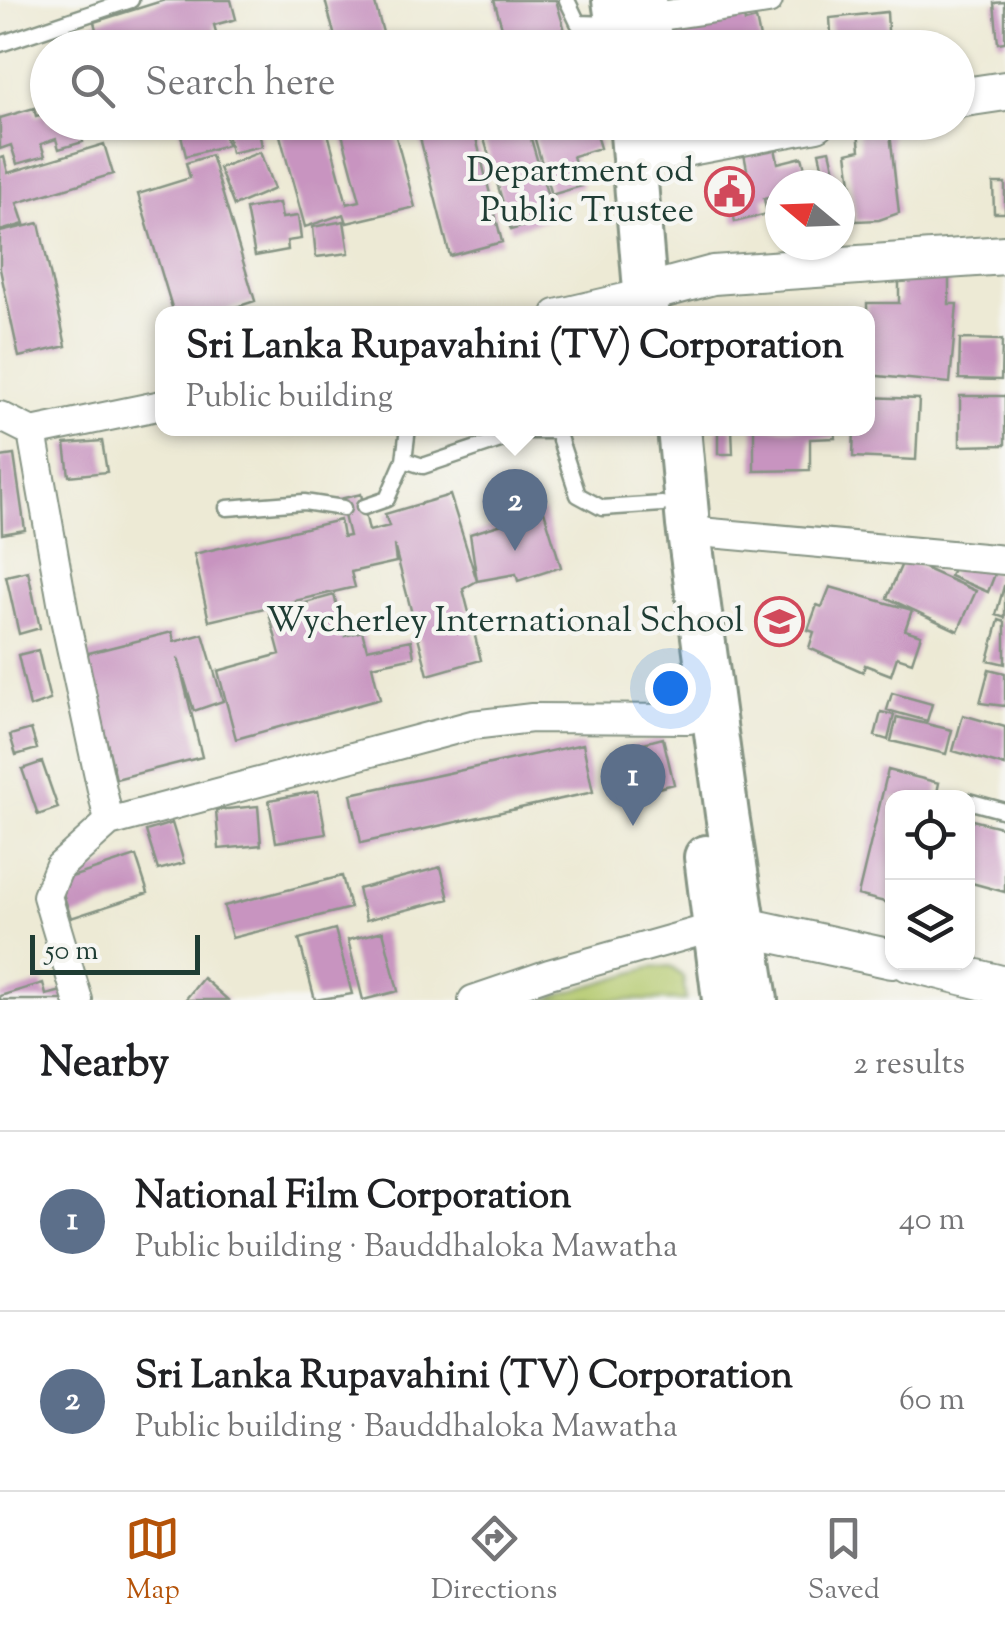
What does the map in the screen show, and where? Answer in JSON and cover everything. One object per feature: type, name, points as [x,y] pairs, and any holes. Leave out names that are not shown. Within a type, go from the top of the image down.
[{"type":"main road","points":[[975,95],[1005,91]]},
{"type":"main road","points":[[634,140],[659,301]]},
{"type":"main road","points":[[659,301],[672,238],[662,140]]},
{"type":"main road","points":[[659,301],[713,275],[1005,255]]},
{"type":"main road","points":[[657,436],[675,517],[727,814],[730,927],[724,1000]]},
{"type":"main road","points":[[679,436],[675,517],[688,719],[730,927],[756,1000]]},
{"type":"main road","points":[[730,927],[885,957]]},
{"type":"main road","points":[[941,970],[1005,986]]},
{"type":"street","points":[[633,23],[768,0]]},
{"type":"street","points":[[619,306],[659,301]]},
{"type":"street","points":[[0,416],[32,432],[155,406]]},
{"type":"street","points":[[32,432],[64,619],[109,822]]},
{"type":"street","points":[[675,517],[1005,560]]},
{"type":"street","points":[[78,1000],[47,896],[59,866],[109,822],[472,725],[532,718],[688,719]]},
{"type":"street","points":[[473,1000],[549,974],[730,927]]},
{"type":"lane","points":[[42,30],[131,0]]},
{"type":"lane","points":[[567,0],[578,23],[633,23]]},
{"type":"lane","points":[[0,44],[30,34]]},
{"type":"lane","points":[[364,508],[388,499],[404,460],[407,436]]},
{"type":"lane","points":[[404,460],[423,466],[512,436]]},
{"type":"lane","points":[[559,436],[578,495],[602,508],[675,517]]},
{"type":"lane","points":[[227,508],[304,502],[342,508]]},
{"type":"lane","points":[[975,804],[1005,811]]},
{"type":"green space","points":[[670,966],[683,977],[686,1000],[542,1000],[649,968]]},
{"type":"building","points":[[165,0],[231,0],[236,19],[214,25],[215,30],[96,30],[94,22]]},
{"type":"building","points":[[325,0],[374,0],[382,30],[333,30]]},
{"type":"building","points":[[494,0],[556,0],[565,30],[503,30]]},
{"type":"building","points":[[1005,2],[1005,42],[998,43],[994,3]]},
{"type":"building","points":[[743,11],[745,22],[756,19],[758,30],[670,30]]},
{"type":"building","points":[[887,12],[888,30],[831,30],[830,18]]},
{"type":"building","points":[[30,109],[30,140],[53,140],[41,144],[45,156],[17,164],[11,145],[0,149],[0,118]]},
{"type":"building","points":[[56,140],[82,140],[83,142],[59,149]]},
{"type":"building","points":[[182,140],[226,140],[227,145],[186,156]]},
{"type":"building","points":[[228,140],[261,140],[262,146],[231,153]]},
{"type":"building","points":[[281,140],[330,140],[347,204],[360,201],[344,140],[397,140],[415,207],[347,223],[344,214],[305,227]]},
{"type":"building","points":[[421,140],[476,140],[502,242],[450,256]]},
{"type":"building","points":[[484,140],[531,140],[554,217],[511,230]]},
{"type":"building","points":[[535,140],[598,140],[600,148],[573,156],[582,186],[551,195]]},
{"type":"building","points":[[859,140],[891,140],[899,213],[879,220],[856,221],[855,170],[849,170],[847,153],[860,150]]},
{"type":"building","points":[[104,144],[113,174],[17,203],[24,224],[0,231],[0,158],[4,157],[8,173]]},
{"type":"building","points":[[775,148],[778,163],[802,157],[805,170],[765,170],[765,214],[735,222],[725,174],[747,169],[744,154]]},
{"type":"building","points":[[830,150],[835,170],[823,170],[819,152]]},
{"type":"building","points":[[260,152],[274,189],[234,206],[219,168]]},
{"type":"building","points":[[211,155],[255,301],[240,306],[172,306],[138,194],[190,178],[186,163]]},
{"type":"building","points":[[993,183],[1005,183],[1005,213],[994,213]]},
{"type":"building","points":[[279,203],[282,218],[298,216],[301,239],[287,241],[288,250],[255,256],[246,209]]},
{"type":"building","points":[[344,221],[349,253],[316,257],[313,227]]},
{"type":"building","points":[[39,223],[66,346],[19,357],[0,269],[0,232]]},
{"type":"building","points":[[899,278],[949,278],[949,304],[957,304],[950,383],[875,376],[875,306],[867,303],[899,303]]},
{"type":"building","points":[[960,339],[1002,340],[1001,380],[959,379]]},
{"type":"building","points":[[960,396],[1005,396],[1005,445],[960,446]]},
{"type":"building","points":[[875,397],[919,399],[916,460],[853,457],[854,436],[875,436]]},
{"type":"building","points":[[718,436],[732,436],[733,454],[718,454]]},
{"type":"building","points":[[754,436],[835,436],[810,439],[810,470],[754,471]]},
{"type":"building","points":[[102,441],[107,472],[69,476],[65,444]]},
{"type":"building","points":[[14,455],[25,530],[2,534],[0,457]]},
{"type":"building","points":[[361,494],[369,531],[389,526],[385,514],[450,495],[477,581],[463,589],[481,660],[428,675],[394,545],[396,562],[351,572],[355,587],[209,621],[194,554],[340,520],[343,537],[349,536],[340,499]]},
{"type":"building","points":[[544,511],[561,567],[518,581],[516,574],[477,581],[470,534]]},
{"type":"building","points":[[957,558],[995,574],[988,592],[950,576]]},
{"type":"building","points":[[904,559],[976,591],[958,631],[887,598]]},
{"type":"building","points":[[28,571],[40,628],[19,634],[6,576]]},
{"type":"building","points":[[1005,586],[1005,618],[996,615]]},
{"type":"building","points":[[830,587],[912,610],[905,630],[921,635],[912,662],[897,657],[891,675],[865,665],[863,672],[809,648],[814,632],[808,630],[817,605],[822,607]]},
{"type":"building","points":[[334,595],[345,636],[362,631],[367,649],[411,640],[414,657],[372,666],[380,699],[236,739],[218,671],[280,654],[269,613]]},
{"type":"building","points":[[999,620],[1005,622],[1005,664],[988,660]]},
{"type":"building","points":[[172,632],[174,642],[203,634],[223,701],[194,711],[178,658],[202,757],[116,779],[85,654]]},
{"type":"building","points":[[38,650],[50,700],[30,707],[18,655]]},
{"type":"building","points":[[989,669],[1005,673],[1005,706],[980,703]]},
{"type":"building","points":[[892,693],[932,704],[927,721],[887,710]]},
{"type":"building","points":[[881,712],[894,715],[888,740],[875,736]]},
{"type":"building","points":[[963,715],[1005,727],[1005,766],[953,751]]},
{"type":"building","points":[[897,717],[952,730],[946,754],[891,741]]},
{"type":"building","points":[[31,729],[37,749],[16,755],[10,735]]},
{"type":"building","points":[[663,738],[674,784],[639,793],[628,747]]},
{"type":"building","points":[[583,744],[593,792],[361,843],[351,794]]},
{"type":"building","points":[[42,762],[58,808],[38,815],[22,769]]},
{"type":"building","points":[[888,770],[939,783],[938,790],[885,790],[885,902],[858,895]]},
{"type":"building","points":[[318,791],[326,834],[276,842],[269,800]]},
{"type":"building","points":[[258,806],[261,845],[219,849],[216,810]]},
{"type":"building","points":[[975,821],[1005,828],[1005,892],[975,884]]},
{"type":"building","points":[[172,823],[184,863],[158,870],[146,831]]},
{"type":"building","points":[[136,856],[148,893],[71,918],[59,881]]},
{"type":"building","points":[[441,867],[449,899],[366,920],[358,889]]},
{"type":"building","points":[[342,876],[350,908],[232,938],[224,906]]},
{"type":"building","points":[[335,929],[352,994],[315,1000],[299,939]]},
{"type":"building","points":[[383,931],[398,991],[363,1000],[348,940]]},
{"type":"building","points":[[203,978],[228,1000],[185,1000]]},
{"type":"building","points":[[43,983],[46,995],[70,989],[73,1000],[0,1000],[0,996]]},
{"type":"place","name":"Department od Public Trustee","points":[[729,192]]},
{"type":"place","name":"Sri Lanka Rupavahini (TV) Corporation","points":[[515,551]]},
{"type":"place","name":"Wycherley International School","points":[[779,622]]},
{"type":"place","name":"National Film Corporation","points":[[633,826]]}]
